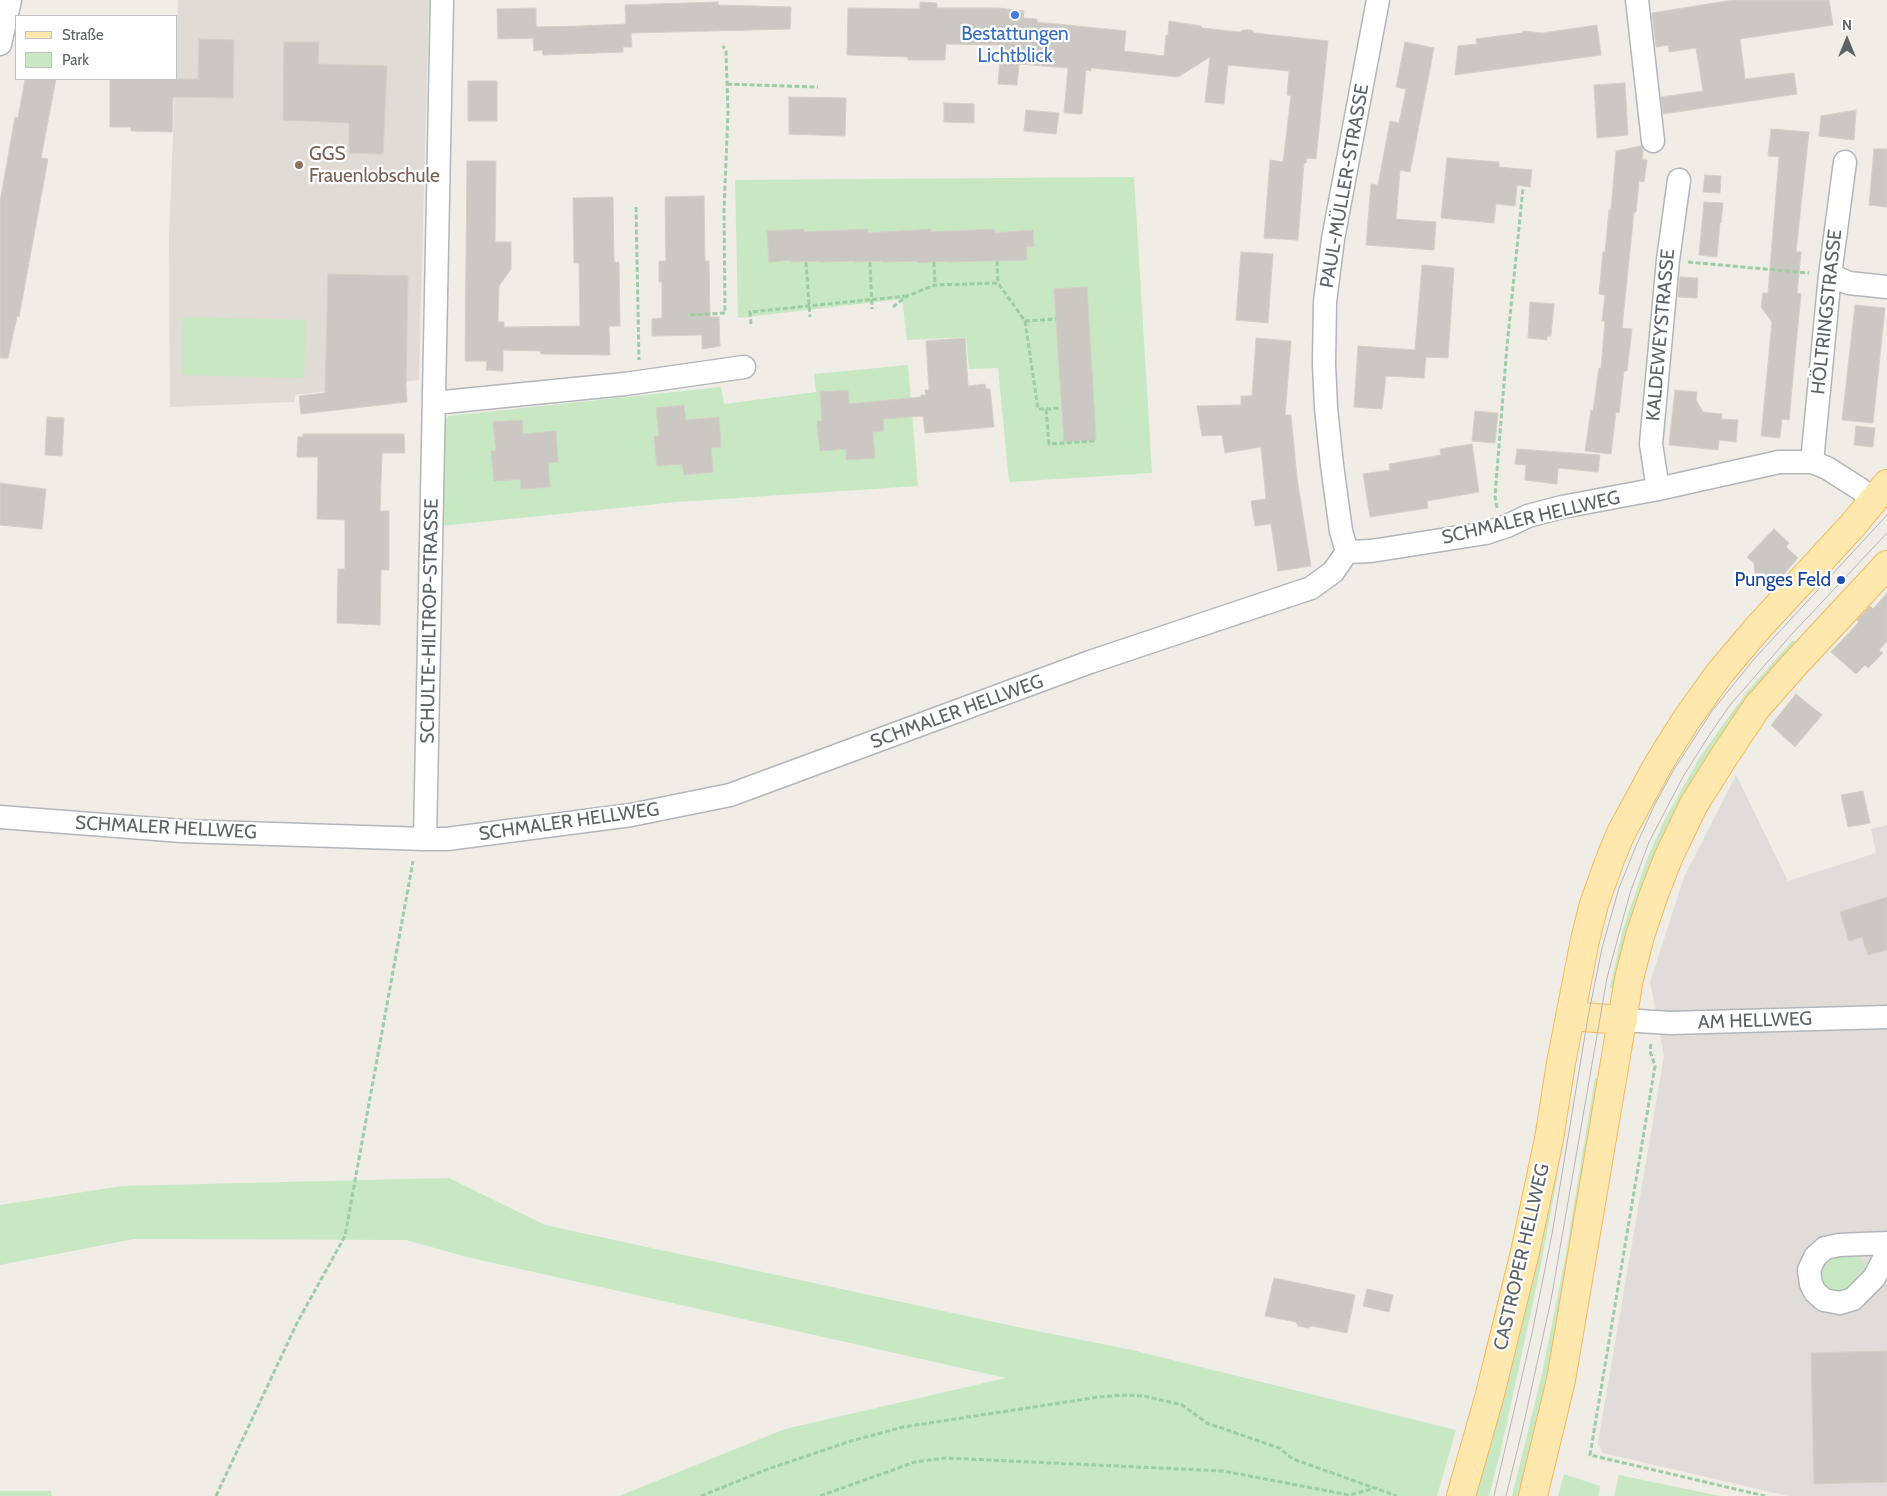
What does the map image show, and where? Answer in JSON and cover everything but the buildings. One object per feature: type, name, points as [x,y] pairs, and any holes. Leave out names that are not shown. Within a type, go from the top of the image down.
[{"type":"main road","name":"CASTROPER HELLWEG","points":[[1462,1496],[1526,1252],[1570,1016],[1594,904],[1611,857],[1621,833],[1659,763],[1686,720],[1719,674],[1756,630],[1819,564],[1880,492]]},
{"type":"main road","points":[[1533,1496],[1561,1380],[1629,979],[1640,936],[1669,856],[1694,804],[1758,708],[1795,664],[1887,565]]},
{"type":"main road","points":[[1570,1016],[1623,1020]]},
{"type":"street","points":[[0,44],[10,0]]},
{"type":"street","name":"SCHULTE-HILTROP-STRASSE","points":[[425,839],[442,0]]},
{"type":"street","name":"PAUL-MÜLLER-STRASSE","points":[[1346,552],[1341,532],[1326,408],[1324,364],[1325,302],[1332,239],[1378,0]]},
{"type":"street","points":[[1637,0],[1653,141]]},
{"type":"street","name":"HÖLTRINGSTRASSE","points":[[1812,462],[1830,275],[1845,162]]},
{"type":"street","name":"KALDEWEYSTRASSE","points":[[1658,489],[1651,444],[1668,260],[1679,180]]},
{"type":"street","points":[[1830,275],[1849,283],[1887,287]]},
{"type":"street","points":[[434,403],[625,384],[744,368]]},
{"type":"street","name":"SCHMALER HELLWEG","points":[[0,817],[182,831],[447,839],[631,815],[730,795],[1090,662],[1311,588],[1334,572],[1346,552],[1371,551],[1486,533],[1528,516],[1562,507],[1658,489],[1779,462],[1812,462],[1827,468],[1860,490],[1880,492]]},
{"type":"street","name":"AM HELLWEG","points":[[1623,1020],[1670,1023],[1887,1017]]},
{"type":"street","points":[[1887,1243],[1839,1245],[1824,1248],[1815,1257],[1809,1270],[1811,1284],[1815,1292],[1824,1300],[1840,1303],[1853,1299],[1874,1278],[1887,1253]]},
{"type":"path","points":[[690,315],[725,313],[724,210],[728,112],[726,51],[723,46]]},
{"type":"path","points":[[727,84],[818,86]]},
{"type":"path","points":[[1507,526],[1497,509],[1495,496],[1507,346],[1523,188]]},
{"type":"path","points":[[636,207],[639,360]]},
{"type":"path","points":[[1668,260],[1830,275]]},
{"type":"path","points":[[997,261],[998,283],[1025,321],[1038,409],[1062,408]]},
{"type":"path","points":[[806,262],[810,317]]},
{"type":"path","points":[[870,262],[872,309]]},
{"type":"path","points":[[934,262],[935,285]]},
{"type":"path","points":[[751,324],[750,312],[907,296],[935,285],[998,283]]},
{"type":"path","points":[[893,307],[907,296]]},
{"type":"path","points":[[1025,321],[1056,319]]},
{"type":"path","points":[[1046,409],[1049,444],[1095,441]]},
{"type":"path","points":[[216,1496],[297,1323],[345,1236],[414,852],[425,839]]},
{"type":"path","points":[[1651,1044],[1650,1051],[1655,1066],[1590,1455],[1765,1496]]},
{"type":"path","points":[[701,1496],[814,1453],[903,1427],[1099,1397],[1124,1395],[1144,1396],[1182,1405],[1207,1423],[1279,1448],[1293,1459],[1397,1496]]},
{"type":"path","points":[[820,1496],[915,1462],[946,1458],[1223,1471],[1349,1495],[1372,1488]]},
{"type":"shaded area","name":"GGS Frauenlobschule","points":[[178,0],[429,0],[419,380],[295,395],[294,402],[170,407],[169,238],[175,80],[178,80]]},
{"type":"shaded area","points":[[1736,775],[1788,881],[1876,853],[1871,829],[1887,825],[1887,1496],[1788,1496],[1603,1453],[1598,1443],[1664,1056],[1650,982],[1684,877]]},
{"type":"green space","points":[[1134,177],[1152,473],[1009,482],[998,368],[969,369],[966,337],[907,340],[902,299],[738,318],[735,180]]},
{"type":"green space","points":[[183,317],[306,320],[304,378],[182,375]]},
{"type":"green space","points":[[908,365],[918,486],[677,502],[441,526],[443,425],[448,416],[721,387],[724,404],[816,392],[814,374]]},
{"type":"green space","points":[[1793,640],[1798,644],[1762,687],[1615,989],[1610,988],[1623,929],[1647,859],[1665,819],[1700,757],[1722,726],[1746,693]]},
{"type":"green space","points":[[1567,1073],[1574,1075],[1557,1179],[1537,1284],[1500,1454],[1489,1496],[1471,1496]]},
{"type":"green space","points":[[1595,1078],[1602,1079],[1543,1404],[1521,1496],[1512,1496],[1542,1374],[1565,1259]]},
{"type":"green space","points":[[449,1178],[545,1225],[1132,1350],[1456,1430],[1437,1496],[619,1496],[785,1429],[1006,1378],[467,1257],[406,1240],[134,1239],[0,1265],[0,1205],[122,1186]]},
{"type":"green space","points":[[1837,1256],[1860,1257],[1865,1266],[1848,1288],[1842,1291],[1829,1289],[1823,1281],[1822,1274],[1826,1262]]},
{"type":"green space","points":[[1564,1474],[1600,1486],[1599,1496],[1558,1496]]},
{"type":"green space","points":[[1619,1475],[1720,1496],[1614,1496]]},
{"type":"green space","points":[[0,1491],[51,1491],[52,1496],[0,1496]]},
{"type":"tram line","points":[[1494,1496],[1531,1338],[1552,1234],[1588,1017],[1602,948],[1619,888],[1654,806],[1673,771],[1712,711],[1755,658],[1887,515]]},
{"type":"tram line","points":[[1506,1496],[1551,1300],[1607,978],[1630,893],[1649,842],[1684,775],[1730,705],[1791,635],[1887,533]]},
{"type":"place","name":"Bestattungen Lichtblick","points":[[1015,15]]},
{"type":"place","name":"GGS Frauenlobschule","points":[[299,165]]},
{"type":"place","name":"Punges Feld","points":[[1841,580]]}]
